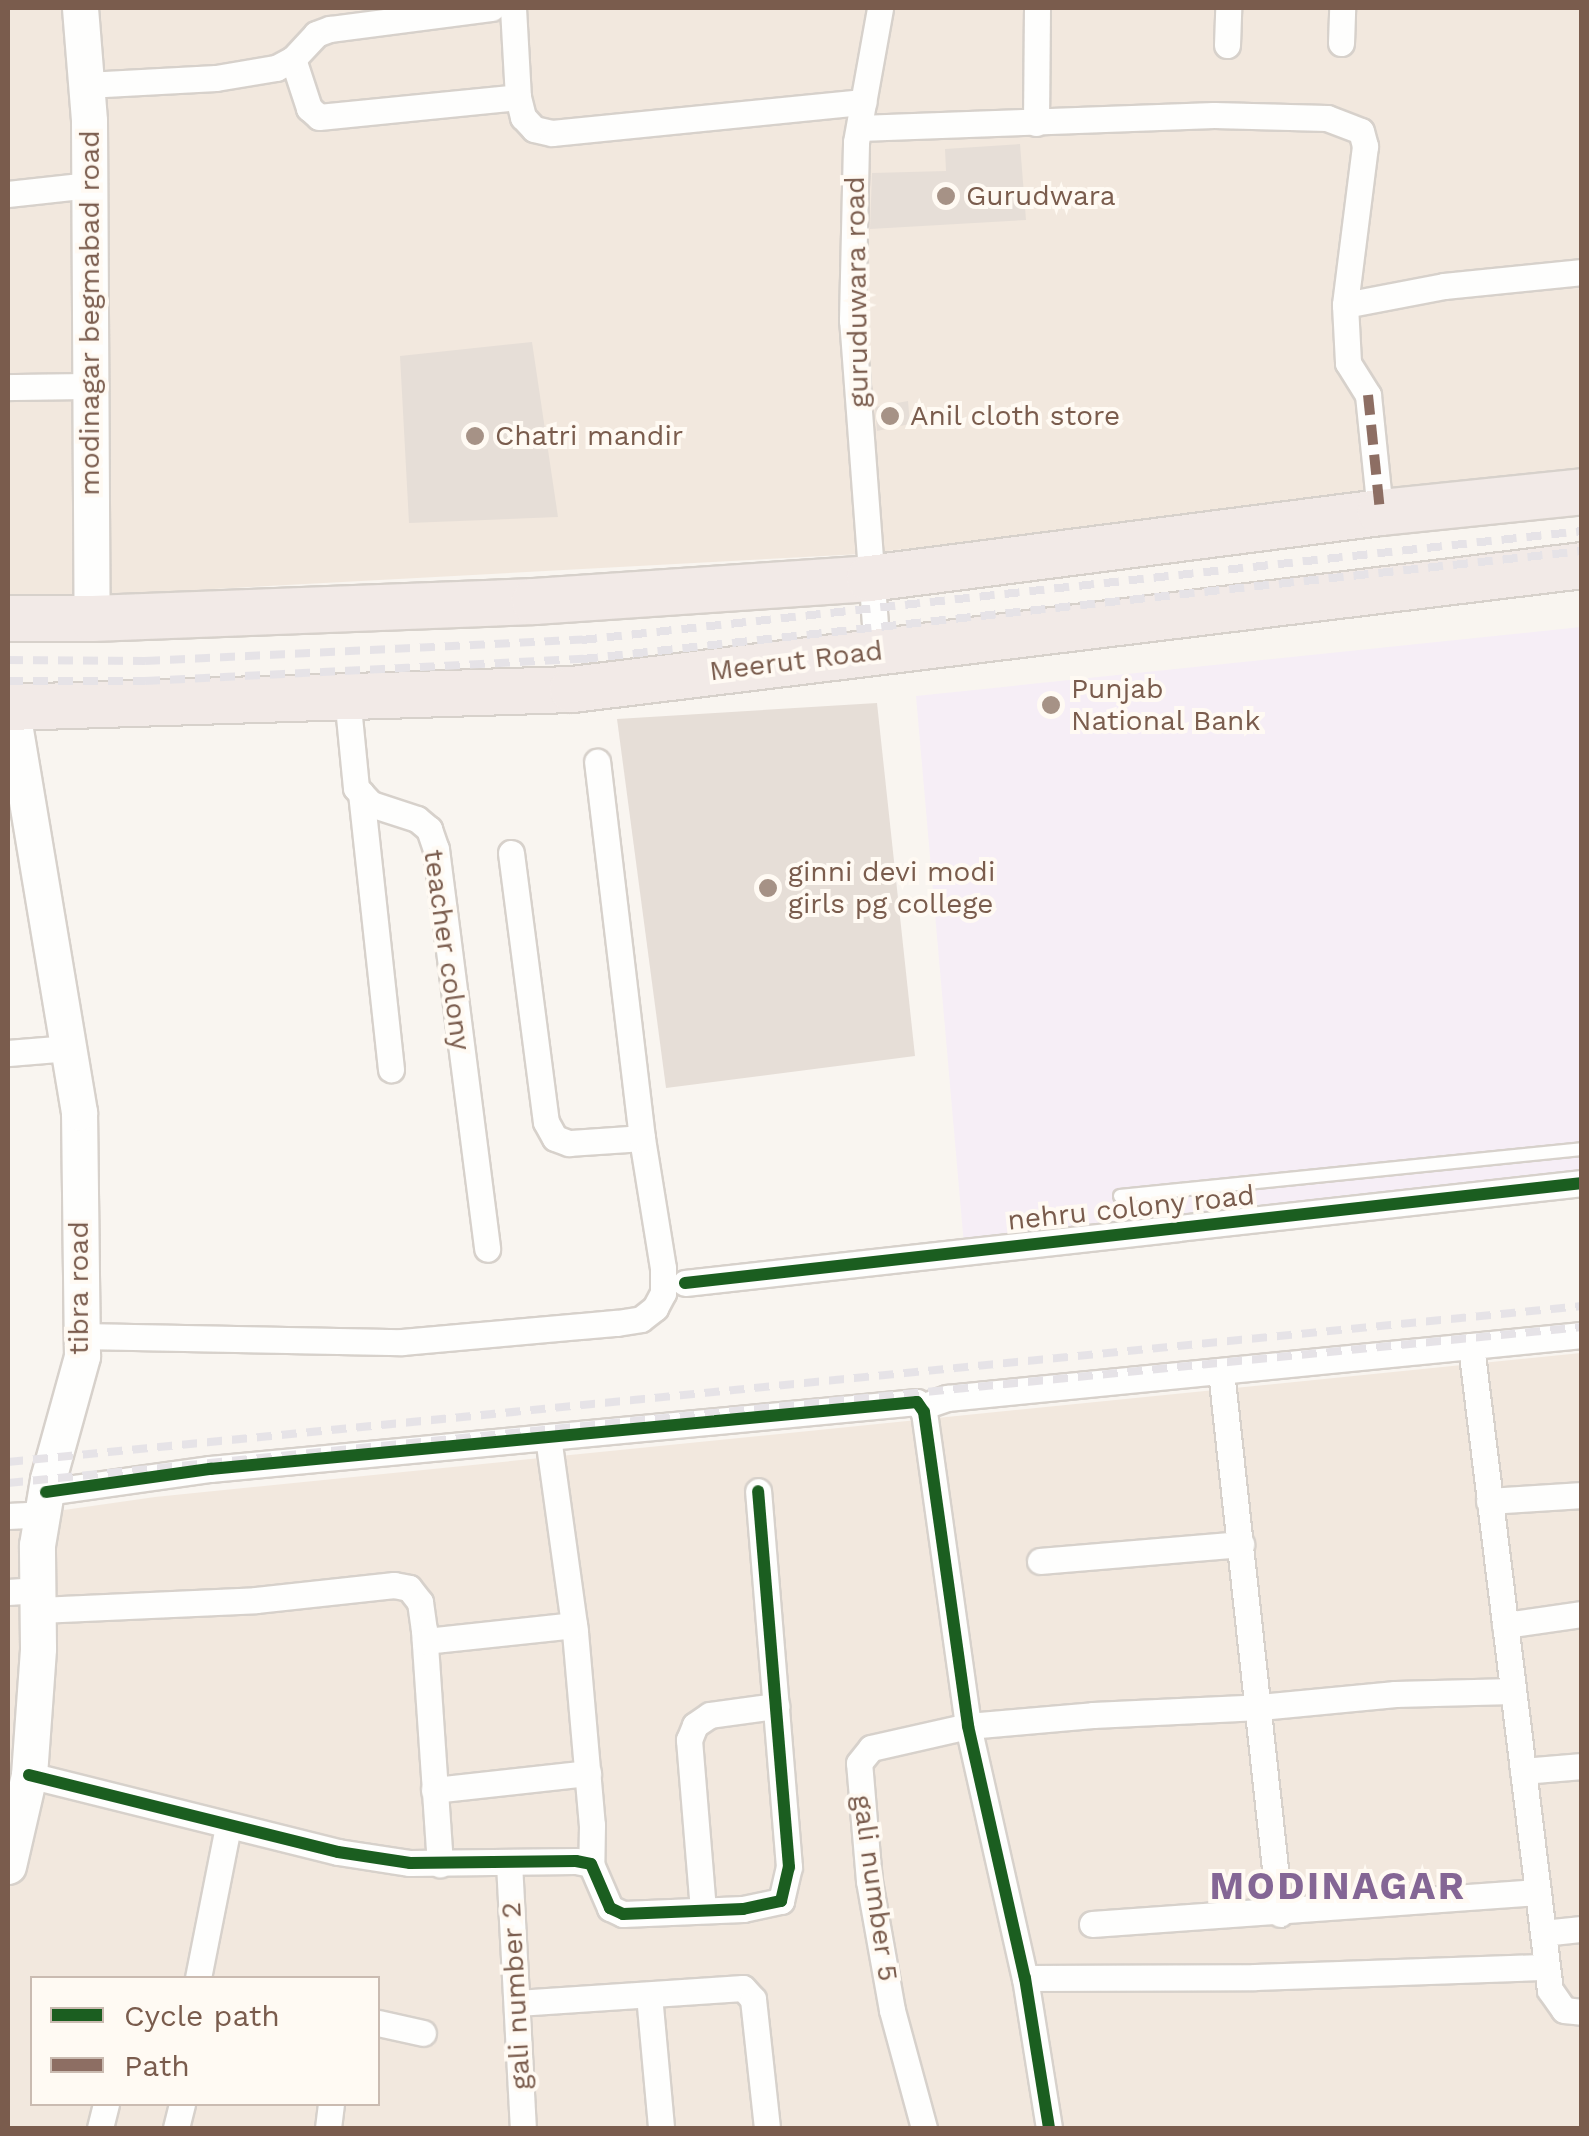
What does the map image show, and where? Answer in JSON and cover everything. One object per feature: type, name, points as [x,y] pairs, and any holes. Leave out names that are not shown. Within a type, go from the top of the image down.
[{"type":"highway","points":[[8,618],[534,601],[869,578],[1380,512],[1582,491]]},
{"type":"highway","name":"Meerut Road","points":[[9,707],[572,688],[1582,565]]},
{"type":"street","name":"modinagar begmabad road","points":[[80,8],[89,185],[92,618]]},
{"type":"street","points":[[86,85],[216,78],[276,68],[293,58],[316,34],[330,29],[492,8]]},
{"type":"street","points":[[513,8],[518,97],[523,117],[534,129],[552,133],[861,115],[1036,123],[1214,116],[1327,118],[1349,123],[1360,131],[1365,146],[1346,305],[1348,363],[1368,395],[1380,512]]},
{"type":"street","name":"guruduwara road","points":[[877,651],[852,320],[861,115],[880,8]]},
{"type":"street","points":[[1036,123],[1038,8]]},
{"type":"street","points":[[1227,44],[1228,8]]},
{"type":"street","points":[[1341,43],[1342,8]]},
{"type":"street","points":[[293,58],[309,108],[319,117],[518,97]]},
{"type":"street","points":[[8,194],[89,185]]},
{"type":"street","points":[[1346,305],[1444,286],[1582,272]]},
{"type":"street","points":[[8,387],[90,386]]},
{"type":"street","points":[[347,696],[351,764],[360,793],[391,1070]]},
{"type":"street","name":"tibra road","points":[[8,1858],[29,1775],[32,1508],[82,1356],[79,1112],[16,783],[9,707]]},
{"type":"street","points":[[82,1336],[402,1342],[642,1319],[655,1308],[663,1293],[664,1268],[642,1138],[597,762]]},
{"type":"street","name":"teacher colony","points":[[360,793],[370,804],[417,819],[429,829],[436,849],[486,1249]]},
{"type":"street","points":[[511,853],[546,1122],[554,1138],[569,1143],[642,1138]]},
{"type":"street","points":[[8,1053],[68,1048]]},
{"type":"street","name":"nehru colony road","points":[[685,1283],[1582,1183]]},
{"type":"street","points":[[922,1408],[947,1398],[1582,1335]]},
{"type":"street","points":[[1471,1346],[1548,1967],[1556,2004],[1564,2010],[1582,2012]]},
{"type":"street","points":[[1221,1371],[1280,1914]]},
{"type":"street","points":[[32,1508],[210,1469],[912,1400],[922,1408],[968,1726],[1025,1978],[1049,2128]]},
{"type":"street","points":[[548,1436],[574,1625],[588,1773],[591,1864],[610,1908],[623,1914],[764,1906],[781,1901],[787,1889],[758,1491]]},
{"type":"street","points":[[1489,1501],[1582,1495]]},
{"type":"street","points":[[1040,1561],[1241,1544]]},
{"type":"street","points":[[28,1598],[256,1600],[394,1585],[409,1588],[420,1602],[425,1640],[440,1864]]},
{"type":"street","points":[[1504,1625],[1582,1614]]},
{"type":"street","points":[[425,1640],[574,1625]]},
{"type":"street","name":"gali number 5","points":[[924,2128],[892,2010],[869,1881],[859,1763],[870,1748],[968,1726],[1395,1694],[1513,1691]]},
{"type":"street","points":[[703,1910],[689,1740],[695,1725],[710,1715],[776,1706]]},
{"type":"street","points":[[1524,1770],[1582,1766]]},
{"type":"street","points":[[434,1790],[588,1773]]},
{"type":"street","points":[[29,1775],[338,1852],[440,1864],[591,1864]]},
{"type":"street","points":[[198,1976],[228,1826]]},
{"type":"street","name":"gali number 2","points":[[509,1862],[523,2128]]},
{"type":"street","points":[[1092,1924],[1280,1914],[1538,1892]]},
{"type":"street","points":[[1543,1933],[1582,1928]]},
{"type":"street","points":[[1025,1978],[1256,1977],[1548,1967]]},
{"type":"street","points":[[516,2003],[742,1988],[753,1999],[767,2128]]},
{"type":"street","points":[[649,1995],[661,2128]]},
{"type":"street","points":[[380,2023],[423,2032]]},
{"type":"lane","points":[[1120,1196],[1582,1149]]},
{"type":"shaded area","points":[[8,8],[1581,8],[1581,474],[861,554],[8,600]]},
{"type":"shaded area","points":[[1581,627],[1581,1181],[964,1245],[916,696]]},
{"type":"shaded area","points":[[1581,1353],[1581,2128],[8,2128],[8,1518],[155,1497]]},
{"type":"building","name":"Gurudwara","points":[[1020,144],[1026,220],[870,229],[872,173],[946,171],[945,149]]},
{"type":"building","name":"Chatri mandir","points":[[532,342],[558,517],[409,523],[400,356]]},
{"type":"building","name":"Anil cloth store","points":[[908,401],[910,424],[877,431],[875,407]]},
{"type":"building","name":"ginni devi modi girls pg college","points":[[877,703],[915,1056],[666,1088],[617,719]]},
{"type":"railway","points":[[8,660],[145,661],[582,640],[1582,531]]},
{"type":"railway","points":[[8,681],[145,681],[583,659],[1582,551]]},
{"type":"railway","points":[[8,1462],[1582,1306]]},
{"type":"railway","points":[[8,1483],[1582,1327]]},
{"type":"marked path","points":[[1368,395],[1380,512]]},
{"type":"cycle path","points":[[685,1283],[1582,1183]]},
{"type":"cycle path","points":[[46,1492],[210,1469],[917,1402],[924,1412],[968,1726],[1025,1978],[1049,2128]]},
{"type":"cycle path","points":[[29,1775],[338,1852],[410,1863],[591,1864],[610,1908],[623,1914],[743,1909],[781,1901],[789,1867],[758,1491]]},
{"type":"place","name":"Gurudwara","points":[[946,196]]},
{"type":"place","name":"Anil cloth store","points":[[890,416]]},
{"type":"place","name":"Chatri mandir","points":[[475,436]]},
{"type":"place","name":"Punjab National Bank","points":[[1051,705]]},
{"type":"place","name":"ginni devi modi girls pg college","points":[[768,888]]},
{"type":"district","name":"MODINAGAR","points":[[1338,1887]]}]
